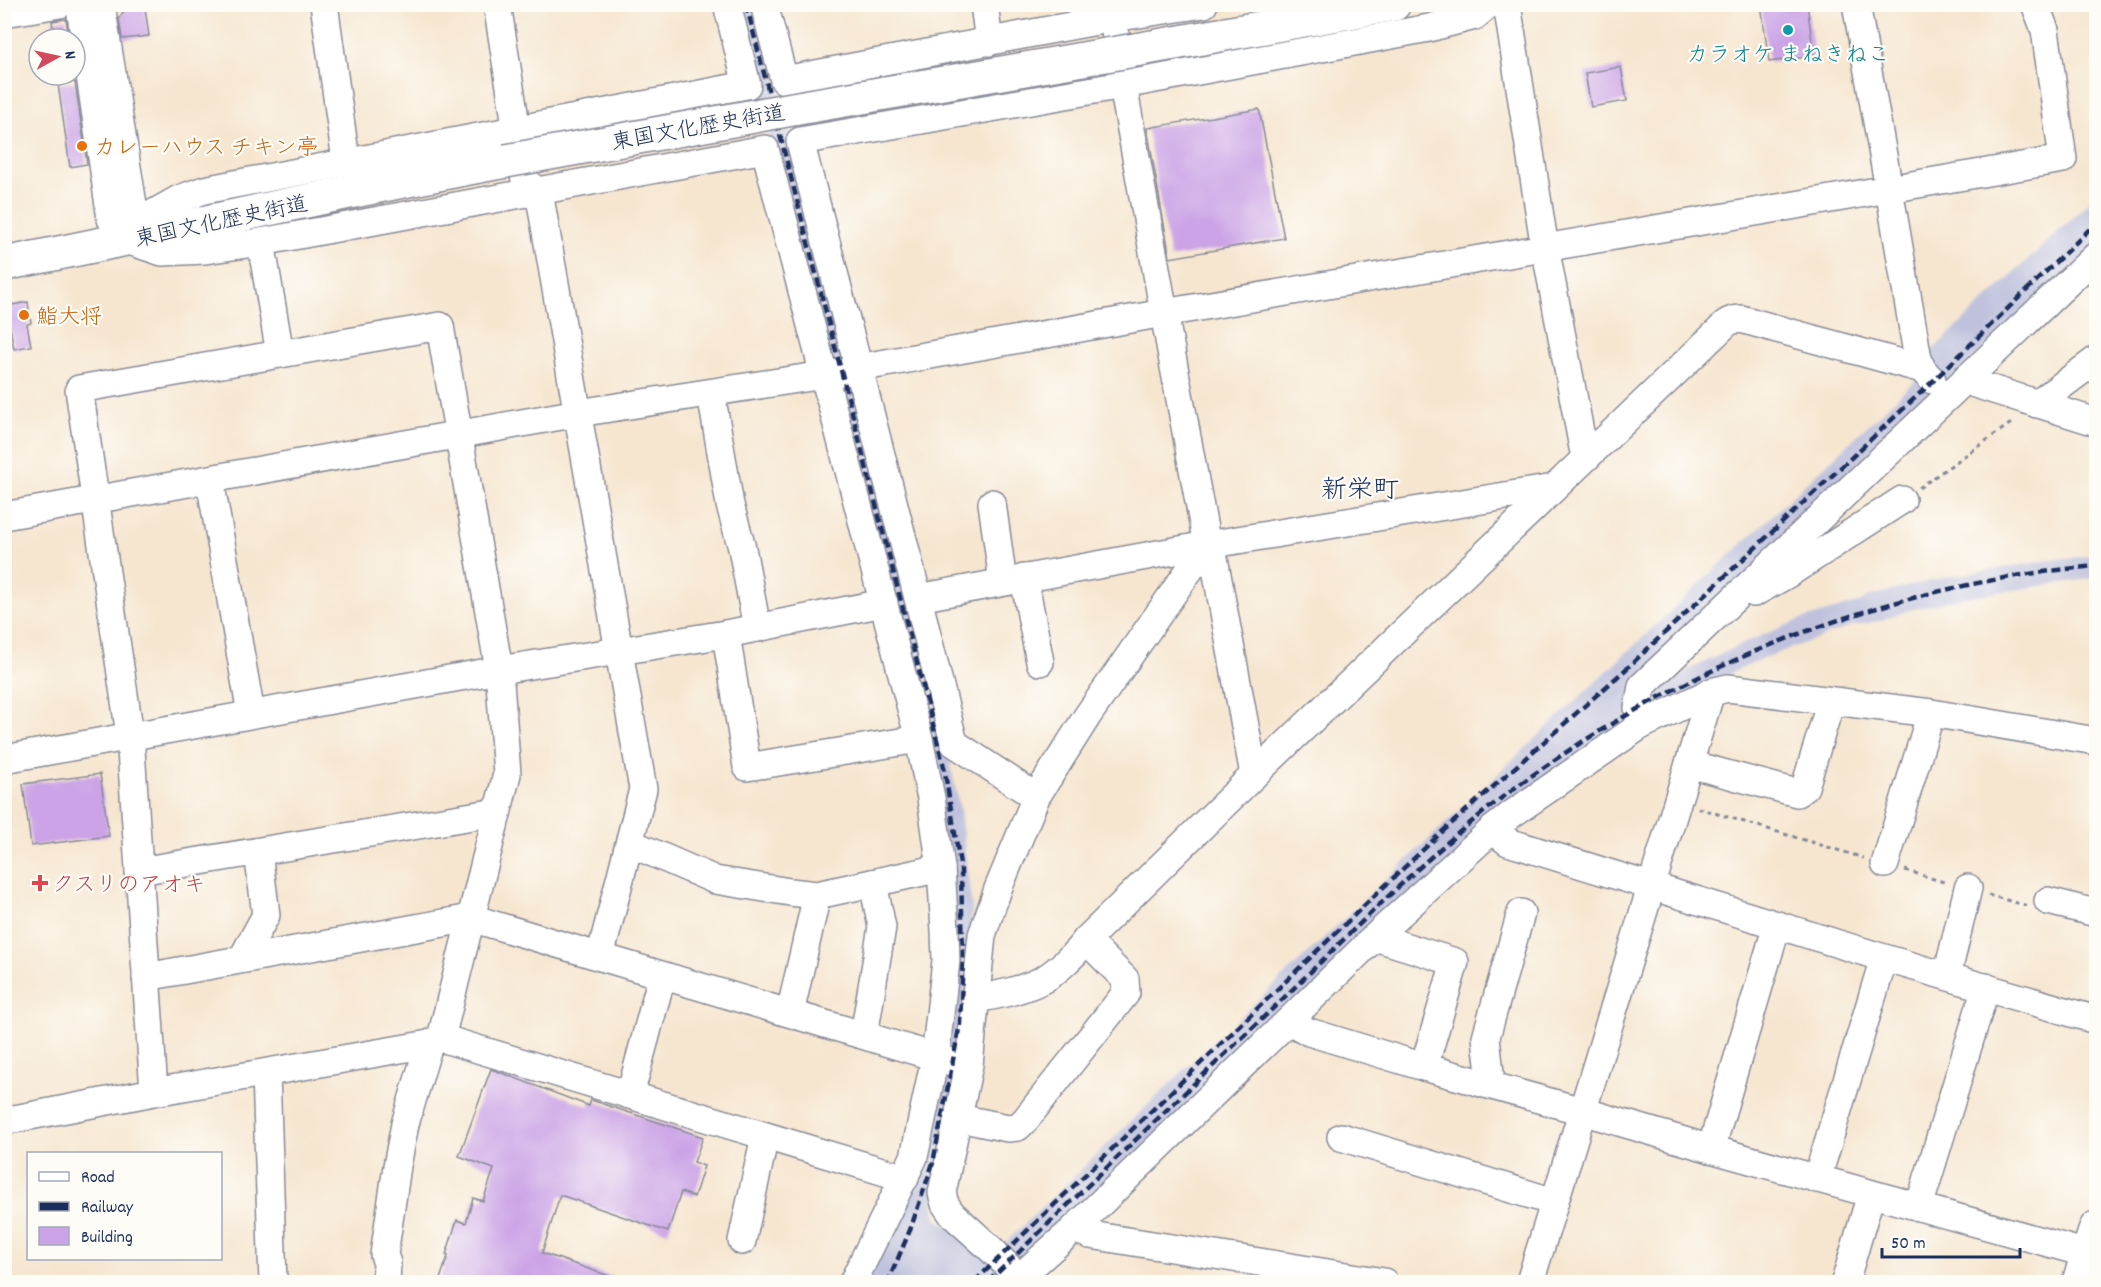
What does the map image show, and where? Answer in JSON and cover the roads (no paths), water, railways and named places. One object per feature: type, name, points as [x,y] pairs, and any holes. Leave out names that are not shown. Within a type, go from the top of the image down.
[{"type":"highway","name":"東国文化歴史街道","points":[[4,264],[506,161],[1394,4]]},
{"type":"street","points":[[4,13],[60,4]]},
{"type":"street","points":[[87,4],[81,14],[111,219],[126,240],[162,252],[206,250],[261,242],[765,149],[919,740],[931,798],[941,868],[946,961],[935,1058],[914,1157],[856,1277]]},
{"type":"street","points":[[95,4],[102,11],[135,217],[126,240]]},
{"type":"street","points":[[324,4],[346,161]]},
{"type":"street","points":[[497,4],[524,176],[541,203],[643,789],[600,957]]},
{"type":"street","points":[[126,240],[154,213],[179,199],[204,190],[747,85],[727,4]]},
{"type":"street","points":[[764,4],[784,80],[989,42],[1112,11],[1204,4]]},
{"type":"street","points":[[984,4],[989,42]]},
{"type":"street","points":[[1036,797],[954,744],[800,141],[1123,85],[1429,28],[1475,16],[1489,4]]},
{"type":"street","points":[[1507,4],[1546,248],[1583,448],[1587,457]]},
{"type":"street","points":[[1856,4],[1918,358],[1922,369]]},
{"type":"street","points":[[4,516],[578,413],[850,371],[1164,313],[2063,159],[2045,30],[2035,4]]},
{"type":"street","points":[[1112,11],[1123,85],[1207,546],[1214,558],[1254,775]]},
{"type":"street","points":[[836,72],[849,134]]},
{"type":"street","points":[[704,94],[717,158]]},
{"type":"street","points":[[261,242],[280,354]]},
{"type":"street","points":[[1640,726],[1638,708],[1642,686],[2097,256]]},
{"type":"street","points":[[975,999],[989,997],[1046,978],[1079,949],[1254,775],[1733,320],[1752,322],[1922,369],[1957,387],[1975,384],[2097,422]]},
{"type":"street","points":[[154,1092],[130,735],[79,389],[440,326],[499,670],[507,774],[471,918],[435,1041],[405,1124],[384,1255],[387,1263],[386,1282]]},
{"type":"street","points":[[2037,404],[2097,360]]},
{"type":"street","points":[[711,393],[730,505],[742,548],[757,628]]},
{"type":"street","points":[[210,480],[251,714]]},
{"type":"street","points":[[918,598],[1207,546],[1554,488]]},
{"type":"street","points":[[1733,598],[1757,593],[1902,500]]},
{"type":"street","points":[[992,503],[1040,662]]},
{"type":"street","points":[[1207,546],[1088,715],[1036,797],[982,935],[975,999],[976,1014],[969,1065],[942,1193],[945,1204],[952,1214],[992,1250],[1016,1280],[1074,1228],[1376,937],[1492,830],[1640,726],[1711,692],[1728,688],[1931,713],[2097,741]]},
{"type":"street","points":[[4,759],[499,670],[726,634],[884,603]]},
{"type":"street","points":[[726,634],[747,767],[919,740]]},
{"type":"street","points":[[1530,1282],[1711,692]]},
{"type":"street","points":[[1689,764],[1797,794],[1805,787],[1831,701]]},
{"type":"street","points":[[1885,864],[1931,713]]},
{"type":"street","points":[[139,871],[497,812]]},
{"type":"street","points":[[1492,830],[1508,842],[1884,958],[2097,1020]]},
{"type":"street","points":[[630,843],[715,880],[818,895],[941,868]]},
{"type":"street","points":[[242,960],[266,915],[258,852]]},
{"type":"street","points":[[864,1035],[882,927],[873,883]]},
{"type":"street","points":[[1947,976],[1968,888]]},
{"type":"street","points":[[790,1013],[818,895]]},
{"type":"street","points":[[2048,901],[2097,913]]},
{"type":"street","points":[[1485,1084],[1490,1073],[1486,1037],[1521,912]]},
{"type":"street","points":[[146,977],[471,918],[935,1058],[969,1065]]},
{"type":"street","points":[[1711,1149],[1777,925]]},
{"type":"street","points":[[1376,937],[1455,962],[1424,1066]]},
{"type":"street","points":[[959,1118],[1008,1128],[1018,1127],[1126,993],[1125,979],[1086,940]]},
{"type":"street","points":[[1817,1179],[1884,958]]},
{"type":"street","points":[[630,1095],[662,976]]},
{"type":"street","points":[[1919,1207],[1986,987]]},
{"type":"street","points":[[1289,1020],[1309,1032],[1485,1084],[2088,1255]]},
{"type":"street","points":[[4,1121],[435,1041],[630,1095],[904,1178]]},
{"type":"street","points":[[266,1072],[273,1282]]},
{"type":"street","points":[[742,1241],[765,1136]]},
{"type":"street","points":[[1341,1137],[1554,1203]]},
{"type":"street","points":[[1845,1282],[1871,1194]]},
{"type":"street","points":[[1074,1228],[1090,1235],[1384,1282]]},
{"type":"railway","points":[[746,4],[944,767],[961,870],[963,957],[960,1024],[933,1163],[910,1230],[888,1282]]},
{"type":"railway","points":[[974,1282],[1443,831],[1624,671],[1933,381],[2096,223]]},
{"type":"railway","points":[[988,1282],[1362,921],[1460,831],[1530,777],[1594,735],[1660,697],[1729,663],[1799,634],[1871,610],[1945,590],[2020,575],[2096,566]]},
{"type":"place","name":"カラオケ まねきねこ","points":[[1788,30]]},
{"type":"place","name":"カレーハウス チキン亭","points":[[82,146]]},
{"type":"place","name":"鮨大将","points":[[24,315]]},
{"type":"place","name":"クスリのアオキ","points":[[40,883]]},
{"type":"district","name":"新栄町","points":[[1360,488]]}]
